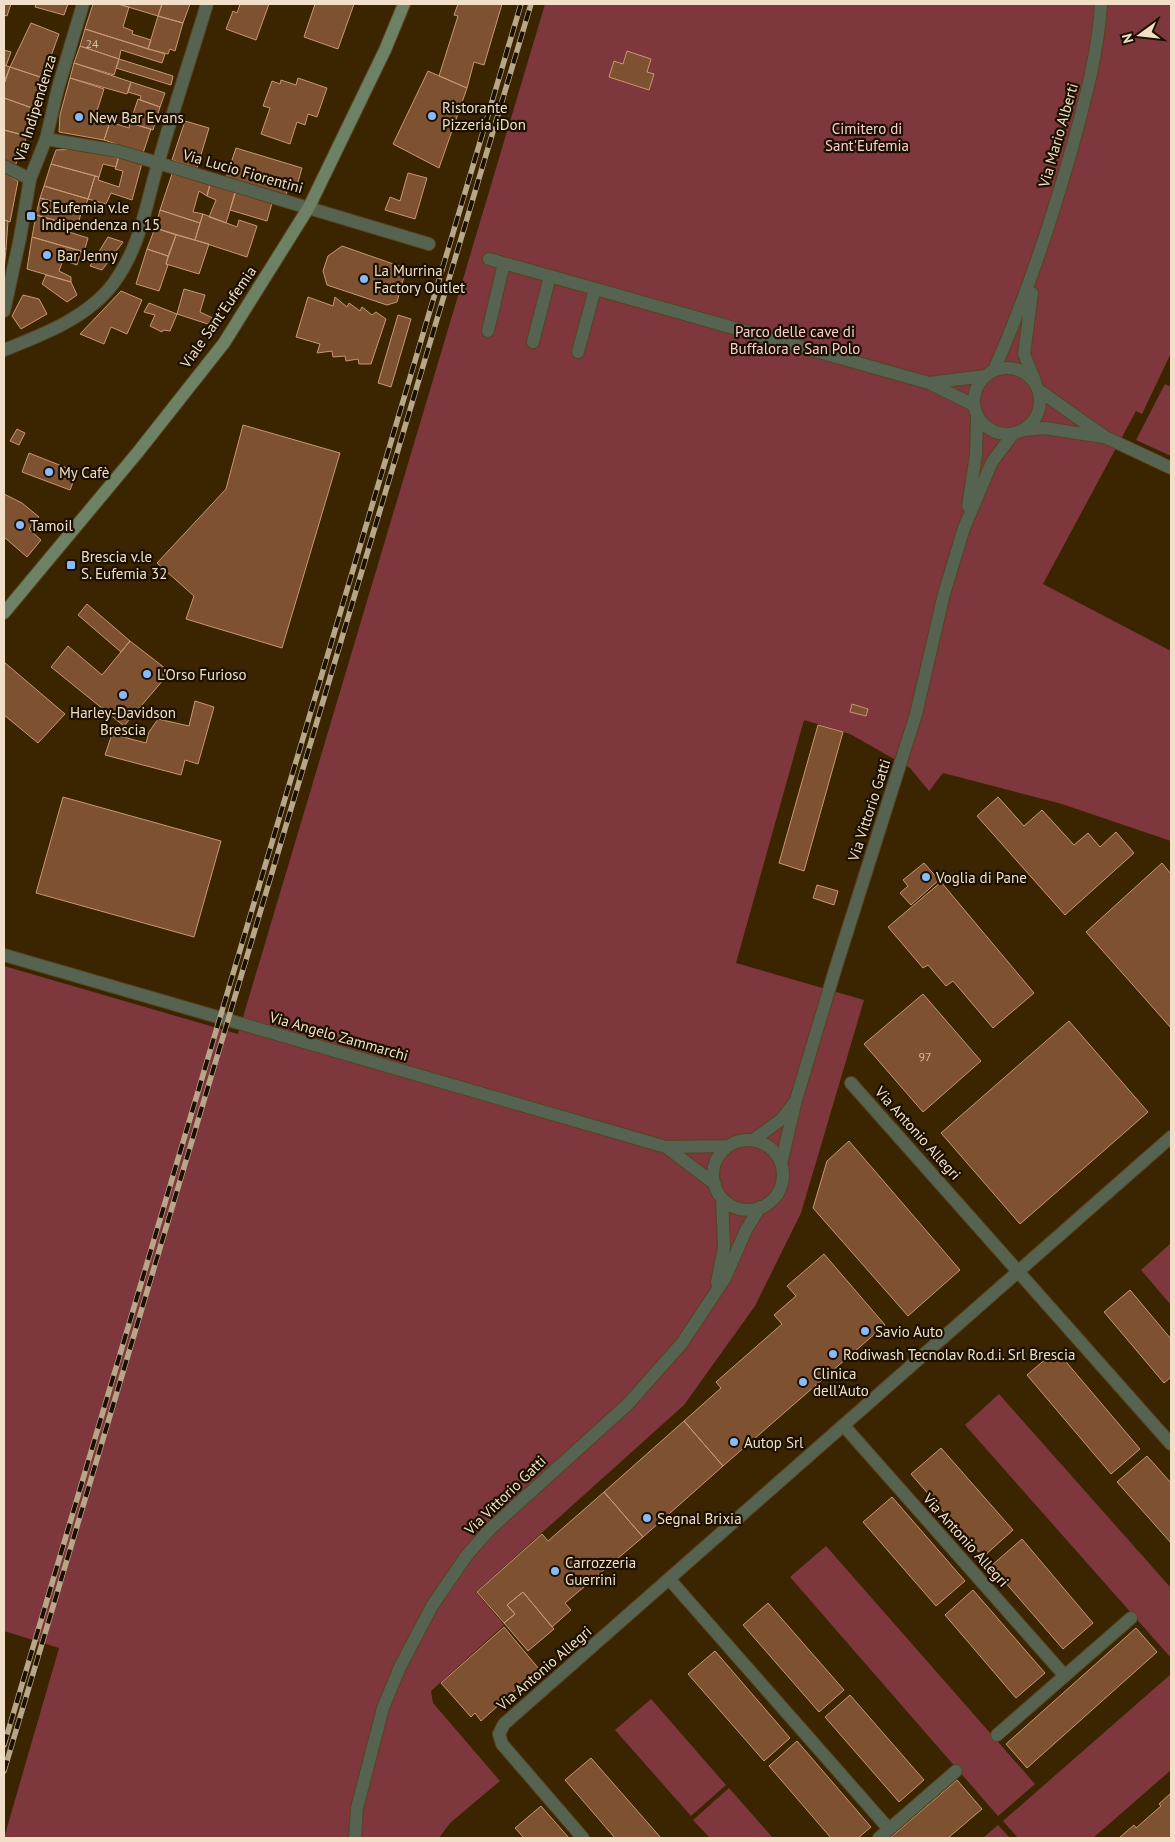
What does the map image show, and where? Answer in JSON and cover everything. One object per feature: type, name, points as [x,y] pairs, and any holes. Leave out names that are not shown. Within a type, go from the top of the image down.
[{"type":"main road","name":"Viale Sant'Eufemia","points":[[4,613],[138,452],[224,343],[309,207],[381,58],[404,4]]},
{"type":"street","name":"Via Indipendenza","points":[[4,311],[20,238],[30,179],[46,139],[84,4]]},
{"type":"street","points":[[4,350],[68,322],[98,299],[112,284],[129,258],[140,235],[158,164],[207,4]]},
{"type":"street","name":"Via Mario Alberti","points":[[989,373],[1034,273],[1051,224],[1092,77],[1099,40],[1101,4]]},
{"type":"street","name":"Via Lucio Fiorentini","points":[[46,139],[118,151],[429,244]]},
{"type":"street","points":[[4,166],[30,179]]},
{"type":"street","points":[[489,259],[929,383],[976,410],[992,431],[1003,434],[1046,428],[1105,437]]},
{"type":"street","points":[[488,331],[504,263]]},
{"type":"street","name":"Via Mario Alberti","points":[[1034,273],[1024,354],[1037,386]]},
{"type":"street","points":[[533,342],[550,276]]},
{"type":"street","points":[[578,352],[594,289]]},
{"type":"street","points":[[929,383],[989,373],[1005,367],[1016,368],[1026,373],[1037,386],[1105,437],[1171,468]]},
{"type":"street","points":[[976,410],[974,395],[989,373]]},
{"type":"street","points":[[1018,432],[1032,423],[1038,414],[1041,402],[1037,386]]},
{"type":"street","name":"Via Vittorio Gatti","points":[[964,528],[976,455],[976,410]]},
{"type":"street","name":"Via Vittorio Gatti","points":[[355,1838],[357,1808],[383,1708],[400,1667],[432,1606],[467,1555],[490,1529],[628,1404],[682,1343],[725,1278],[746,1230],[760,1208],[774,1198],[779,1190],[783,1173],[781,1164],[796,1100],[914,722],[944,594],[964,528],[992,462],[1018,432]]},
{"type":"street","name":"Via Angelo Zammarchi","points":[[4,955],[666,1147],[728,1146]]},
{"type":"street","name":"Via Antonio Allegri","points":[[851,1083],[1171,1444]]},
{"type":"street","name":"Via Vittorio Gatti","points":[[728,1146],[743,1140],[753,1140],[782,1119],[796,1100]]},
{"type":"street","name":"Via Antonio Allegri","points":[[584,1838],[502,1744],[499,1739],[500,1728],[1171,1137]]},
{"type":"street","points":[[753,1140],[767,1146],[778,1157],[781,1164]]},
{"type":"street","points":[[715,1184],[713,1176],[717,1159],[728,1146]]},
{"type":"street","name":"Via Angelo Zammarchi","points":[[666,1147],[715,1184]]},
{"type":"street","name":"Via Vittorio Gatti","points":[[712,1296],[720,1273],[724,1248],[722,1198],[715,1184]]},
{"type":"street","points":[[722,1198],[735,1207],[743,1209],[760,1208]]},
{"type":"street","name":"Via Antonio Allegri","points":[[844,1426],[1065,1676]]},
{"type":"street","points":[[670,1580],[889,1829]]},
{"type":"street","points":[[996,1736],[1132,1618]]},
{"type":"street","points":[[879,1838],[956,1770]]},
{"type":"green space","name":"Parco delle cave di Buffalora e San Polo","points":[[545,4],[1171,4],[1171,353],[1142,414],[1136,411],[1043,584],[1171,651],[1171,841],[1062,804],[943,773],[929,791],[910,768],[850,734],[804,720],[736,963],[864,1000],[801,1213],[755,1306],[684,1405],[476,1592],[504,1625],[431,1691],[433,1703],[500,1781],[450,1823],[439,1838],[4,1838],[59,1648],[4,1631],[4,966],[238,1034]]},
{"type":"green space","points":[[1165,384],[1171,387],[1171,456],[1136,440]]},
{"type":"green space","points":[[1171,1243],[1171,1305],[1141,1270]]},
{"type":"green space","points":[[999,1394],[1171,1588],[1171,1658],[965,1425]]},
{"type":"green space","points":[[826,1546],[1035,1784],[998,1816],[790,1577]]},
{"type":"green space","points":[[1171,1674],[1171,1770],[1093,1838],[1018,1838],[1003,1821]]},
{"type":"green space","points":[[651,1699],[726,1785],[691,1816],[615,1730]]},
{"type":"green space","points":[[729,1788],[773,1838],[710,1838],[693,1820]]},
{"type":"green space","points":[[998,1825],[1010,1838],[983,1838]]},
{"type":"building","points":[[4,4],[11,4],[7,16],[4,15]]},
{"type":"building","points":[[36,4],[68,4],[64,15],[35,7]]},
{"type":"building","points":[[93,4],[118,4],[129,7],[123,27],[133,31],[132,34],[151,40],[148,49],[85,29]]},
{"type":"building","points":[[118,4],[162,4],[158,16]]},
{"type":"building","points":[[162,4],[190,4],[183,23],[158,16]]},
{"type":"building","points":[[240,4],[269,4],[256,40],[226,29],[233,11],[237,13]]},
{"type":"building","points":[[315,4],[354,4],[338,49],[304,37]]},
{"type":"building","points":[[458,4],[502,4],[484,65],[474,62],[467,88],[439,76],[458,16],[454,15]]},
{"type":"building","points":[[158,16],[183,23],[175,51],[170,49],[168,54],[148,49]]},
{"type":"building","points":[[31,23],[59,34],[43,78],[10,67]]},
{"type":"building","points":[[85,29],[165,54],[162,63],[121,50],[119,59],[80,46]]},
{"type":"building","points":[[80,46],[119,59],[114,75],[74,63]]},
{"type":"building","points":[[4,50],[11,52],[6,66],[4,65]]},
{"type":"building","points":[[627,51],[651,59],[647,72],[654,74],[649,90],[609,77],[614,61],[623,64]]},
{"type":"building","points":[[119,59],[173,76],[171,85],[116,68]]},
{"type":"building","points":[[74,63],[131,82],[127,94],[70,78]]},
{"type":"building","points":[[4,65],[10,67],[5,82],[4,82]]},
{"type":"building","points":[[10,67],[43,78],[35,109],[4,98],[4,82]]},
{"type":"building","name":"Ristorante Pizzeria iDon","points":[[428,71],[467,88],[439,168],[393,144]]},
{"type":"building","points":[[70,78],[104,89],[95,117],[110,122],[104,140],[59,132],[60,115]]},
{"type":"building","points":[[298,78],[327,88],[317,117],[308,114],[305,125],[297,122],[290,144],[261,134],[270,108],[263,106],[272,81],[280,84],[281,80],[296,85]]},
{"type":"building","points":[[131,82],[165,93],[160,107],[140,100],[141,96],[128,92]]},
{"type":"building","points":[[4,98],[35,109],[27,136],[4,130]]},
{"type":"building","points":[[138,99],[160,107],[153,130],[130,123]]},
{"type":"building","points":[[185,121],[209,128],[197,168],[172,160]]},
{"type":"building","points":[[110,122],[129,128],[130,123],[151,129],[143,153],[104,140]]},
{"type":"building","points":[[4,130],[27,136],[15,166],[4,160]]},
{"type":"building","points":[[236,148],[302,168],[297,185],[289,186],[286,195],[226,178]]},
{"type":"building","points":[[79,149],[118,158],[116,167],[103,164],[99,177],[51,164],[56,150]]},
{"type":"building","points":[[119,157],[142,163],[132,200],[111,193],[106,204],[88,199],[95,176],[99,177],[98,180],[119,187],[123,171],[115,169]]},
{"type":"building","points":[[51,164],[95,176],[88,199],[44,186]]},
{"type":"building","points":[[4,173],[18,181],[10,222],[4,220]]},
{"type":"building","points":[[408,173],[427,178],[415,219],[385,210],[390,197],[400,201]]},
{"type":"building","points":[[172,174],[210,184],[207,196],[199,191],[193,212],[203,214],[200,223],[160,210]]},
{"type":"building","points":[[210,184],[236,191],[226,223],[209,217],[216,200],[207,196]]},
{"type":"building","points":[[44,186],[88,199],[84,210],[40,198]]},
{"type":"building","points":[[235,192],[272,203],[267,221],[230,210]]},
{"type":"building","points":[[40,198],[82,210],[78,224],[72,222],[71,225],[36,215]]},
{"type":"building","points":[[160,210],[200,223],[195,240],[155,228]]},
{"type":"building","points":[[203,214],[237,227],[239,220],[257,226],[247,257],[195,240]]},
{"type":"building","points":[[36,215],[71,225],[69,232],[88,238],[84,252],[32,237]]},
{"type":"building","points":[[4,220],[8,221],[6,249],[4,248]]},
{"type":"building","points":[[155,228],[176,235],[168,256],[147,249]]},
{"type":"building","points":[[176,235],[209,244],[199,274],[166,264]]},
{"type":"building","points":[[32,237],[81,251],[77,265],[63,260],[59,271],[71,277],[71,282],[27,269]]},
{"type":"building","points":[[108,237],[123,242],[102,270],[90,266]]},
{"type":"building","name":"La Murrina Factory Outlet","points":[[342,246],[402,267],[405,273],[397,302],[387,305],[327,285],[323,271],[328,256]]},
{"type":"building","points":[[4,248],[6,249],[4,271]]},
{"type":"building","points":[[147,249],[168,256],[166,264],[168,265],[159,291],[136,284]]},
{"type":"building","points":[[46,275],[71,282],[77,295],[67,302],[42,284]]},
{"type":"building","points":[[184,289],[205,295],[200,312],[215,319],[211,325],[177,314]]},
{"type":"building","points":[[121,291],[142,300],[127,334],[111,327],[104,344],[80,334]]},
{"type":"building","points":[[23,295],[39,299],[47,314],[21,329],[12,316]]},
{"type":"building","points":[[308,297],[333,306],[335,297],[347,307],[349,303],[360,311],[362,307],[372,315],[376,312],[386,319],[371,364],[359,364],[358,359],[346,361],[345,356],[333,357],[332,351],[317,353],[320,344],[296,337]]},
{"type":"building","points":[[149,303],[177,314],[170,331],[163,330],[162,332],[150,326],[155,315],[144,312]]},
{"type":"building","points":[[398,315],[411,319],[391,387],[378,383]]},
{"type":"building","points":[[243,425],[340,453],[282,648],[186,619],[194,596],[157,563],[226,489]]},
{"type":"building","points":[[17,429],[25,433],[19,445],[10,441]]},
{"type":"building","name":"My Cafè","points":[[29,453],[77,472],[70,490],[22,472]]},
{"type":"building","points":[[4,494],[22,503],[39,517],[29,529],[41,540],[27,557],[4,537]]},
{"type":"building","points":[[87,604],[130,641],[121,652],[78,615]]},
{"type":"building","points":[[130,641],[170,672],[124,726],[51,667],[68,646],[102,675]]},
{"type":"building","points":[[4,662],[65,714],[38,743],[4,715]]},
{"type":"building","points":[[195,701],[214,707],[198,764],[185,760],[181,775],[105,755],[112,734],[146,743],[149,732],[158,719],[189,726]]},
{"type":"building","points":[[852,704],[868,709],[866,716],[850,712]]},
{"type":"building","points":[[818,725],[843,732],[804,871],[779,863]]},
{"type":"building","points":[[63,797],[221,841],[194,937],[36,893]]},
{"type":"building","points":[[998,797],[1024,826],[1042,810],[1074,845],[1088,833],[1100,847],[1116,832],[1134,853],[1065,915],[977,816]]},
{"type":"building","points":[[924,863],[939,880],[911,905],[900,893],[908,886],[903,880]]},
{"type":"building","points":[[1162,863],[1171,874],[1171,1028],[1086,932]]},
{"type":"building","points":[[941,882],[1034,993],[993,1028],[953,981],[946,986],[928,965],[923,968],[888,927]]},
{"type":"building","points":[[817,885],[838,891],[834,905],[813,898]]},
{"type":"building","points":[[923,994],[981,1061],[923,1112],[864,1044]]},
{"type":"building","points":[[1069,1021],[1148,1112],[1020,1224],[941,1133]]},
{"type":"building","points":[[849,1141],[960,1270],[908,1316],[813,1208],[827,1161]]},
{"type":"building","points":[[824,1254],[885,1325],[723,1466],[684,1421],[721,1388],[716,1382],[782,1324],[774,1315],[796,1296],[787,1286]]},
{"type":"building","points":[[1130,1290],[1171,1339],[1171,1377],[1164,1383],[1104,1312]]},
{"type":"building","points":[[1056,1350],[1140,1449],[1111,1474],[1027,1375]]},
{"type":"building","points":[[684,1421],[723,1466],[643,1537],[604,1492]]},
{"type":"building","points":[[941,1448],[1013,1530],[983,1557],[911,1474]]},
{"type":"building","points":[[1147,1456],[1171,1483],[1171,1543],[1117,1482]]},
{"type":"building","points":[[604,1492],[643,1537],[565,1603],[571,1610],[552,1627],[523,1592],[507,1605],[515,1614],[504,1623],[477,1592],[542,1534],[548,1541]]},
{"type":"building","points":[[892,1497],[965,1581],[936,1606],[863,1522]]},
{"type":"building","points":[[1022,1539],[1093,1623],[1063,1649],[991,1566]]},
{"type":"building","points":[[973,1590],[1045,1673],[1016,1698],[945,1615]]},
{"type":"building","points":[[523,1592],[554,1629],[528,1651],[504,1623],[515,1614],[507,1605]]},
{"type":"building","points":[[768,1603],[844,1690],[819,1712],[743,1625]]},
{"type":"building","points":[[504,1627],[539,1669],[481,1721],[475,1713],[471,1717],[441,1683]]},
{"type":"building","points":[[1136,1628],[1157,1652],[1027,1768],[1006,1744]]},
{"type":"building","points":[[715,1651],[790,1738],[764,1761],[688,1674]]},
{"type":"building","points":[[850,1695],[924,1780],[899,1802],[825,1717]]},
{"type":"building","points":[[797,1741],[871,1827],[858,1838],[831,1838],[769,1766]]},
{"type":"building","points":[[591,1758],[661,1838],[615,1838],[565,1780]]},
{"type":"building","points":[[957,1780],[982,1809],[948,1838],[890,1838]]},
{"type":"building","points":[[1171,1793],[1171,1838],[1119,1838],[1134,1825],[1136,1828],[1161,1806],[1159,1804]]},
{"type":"building","points":[[541,1806],[569,1838],[524,1838],[515,1828]]},
{"type":"railway","points":[[4,1745],[521,4]]},
{"type":"railway","points":[[4,1771],[531,4]]},
{"type":"place","name":"Ristorante Pizzeria iDon","points":[[432,116]]},
{"type":"place","name":"New Bar Evans","points":[[79,117]]},
{"type":"place","name":"S.Eufemia v.le Indipendenza n 15","points":[[31,216]]},
{"type":"place","name":"Bar Jenny","points":[[47,255]]},
{"type":"place","name":"La Murrina Factory Outlet","points":[[364,279]]},
{"type":"place","name":"My Cafè","points":[[49,472]]},
{"type":"place","name":"Tamoil","points":[[20,525]]},
{"type":"place","name":"Brescia v.le S. Eufemia 32","points":[[71,565]]},
{"type":"place","name":"L'Orso Furioso","points":[[147,674]]},
{"type":"place","name":"Harley-Davidson Brescia","points":[[123,695]]},
{"type":"place","name":"Voglia di Pane","points":[[926,877]]},
{"type":"place","name":"Savio Auto","points":[[865,1331]]},
{"type":"place","name":"Rodiwash Tecnolav Ro.d.i. Srl Brescia","points":[[833,1354]]},
{"type":"place","name":"Clinica dell'Auto","points":[[803,1382]]},
{"type":"place","name":"Autop Srl","points":[[734,1442]]},
{"type":"place","name":"Segnal Brixia","points":[[647,1518]]},
{"type":"place","name":"Carrozzeria Guerrini","points":[[555,1571]]},
{"type":"park label","name":"Cimitero di Sant'Eufemia","points":[[867,136]]}]
